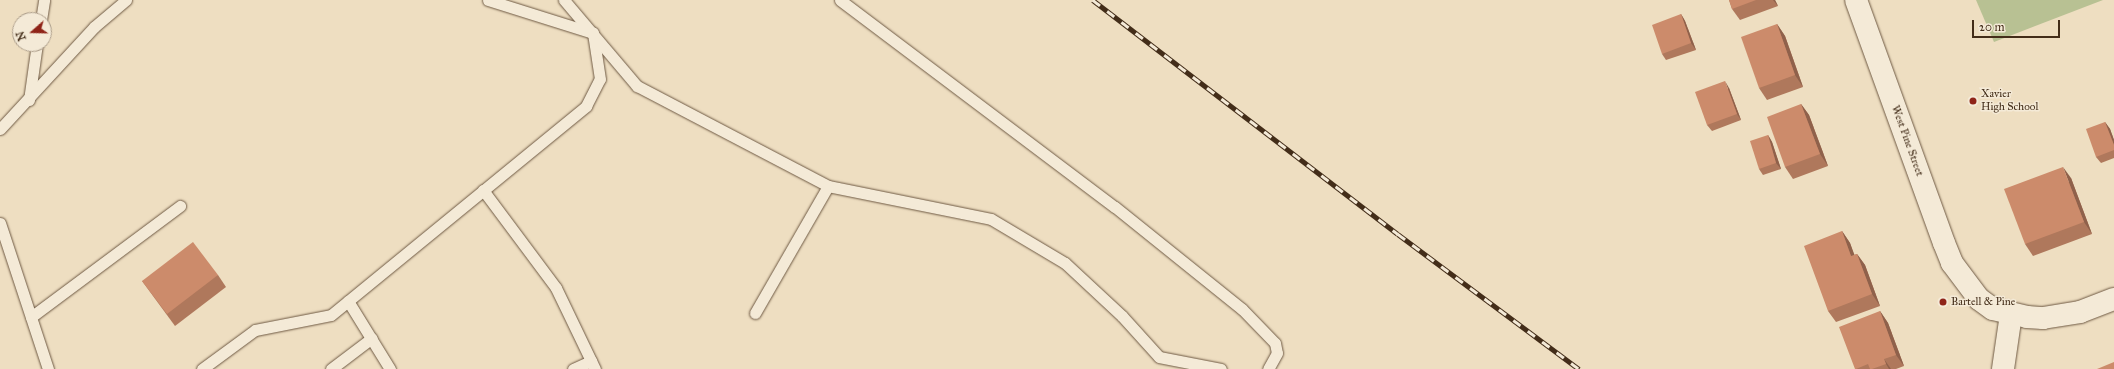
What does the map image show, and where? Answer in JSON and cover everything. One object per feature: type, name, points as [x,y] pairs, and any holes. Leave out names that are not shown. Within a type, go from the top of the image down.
[{"type":"street","name":"West Pine Street","points":[[1856,0],[1944,243],[1963,280],[1979,299],[1993,309],[2027,318],[2062,316],[2114,299]]},
{"type":"street","points":[[2003,369],[2011,314]]},
{"type":"lane","points":[[42,12],[44,0]]},
{"type":"lane","points":[[0,129],[29,100],[94,27],[126,0]]},
{"type":"lane","points":[[488,0],[593,33]]},
{"type":"lane","points":[[564,0],[637,86],[828,186],[991,219],[1065,263],[1122,316],[1159,357],[1221,369]]},
{"type":"lane","points":[[840,0],[1115,207],[1242,309],[1275,343],[1277,353],[1268,369]]},
{"type":"lane","points":[[202,369],[255,330],[331,315],[586,106],[594,95],[600,79],[593,33]]},
{"type":"lane","points":[[29,100],[37,52]]},
{"type":"lane","points":[[755,313],[828,186]]},
{"type":"lane","points":[[483,190],[556,288],[593,365],[573,369]]},
{"type":"lane","points":[[31,317],[180,206]]},
{"type":"lane","points":[[0,223],[48,369]]},
{"type":"lane","points":[[348,301],[390,369]]},
{"type":"lane","points":[[331,369],[372,338]]},
{"type":"green space","points":[[1976,0],[2103,0],[1994,42]]},
{"type":"building","points":[[1729,0],[1756,0],[1732,9]]},
{"type":"building","points":[[1681,14],[1691,43],[1662,54],[1652,25]]},
{"type":"building","points":[[1777,24],[1795,75],[1759,88],[1741,37]]},
{"type":"building","points":[[1725,81],[1737,114],[1707,125],[1695,92]]},
{"type":"building","points":[[1801,104],[1820,154],[1785,167],[1767,117]]},
{"type":"building","points":[[2105,122],[2114,145],[2114,150],[2096,157],[2086,129]]},
{"type":"building","points":[[1768,135],[1776,163],[1759,169],[1750,141]]},
{"type":"building","points":[[2063,167],[2084,222],[2025,244],[2004,189]]},
{"type":"building","points":[[1842,231],[1851,256],[1857,254],[1872,294],[1828,311],[1804,246]]},
{"type":"building","points":[[193,242],[218,275],[167,314],[142,281]]},
{"type":"building","points":[[1880,311],[1896,355],[1884,359],[1886,364],[1872,369],[1870,369],[1868,364],[1855,369],[1839,327]]},
{"type":"building","points":[[2114,362],[2114,369],[2097,369]]},
{"type":"railway","points":[[1093,0],[1398,234],[1579,369]]},
{"type":"place","name":"Xavier High School","points":[[1973,101]]},
{"type":"place","name":"Bartell & Pine","points":[[1943,302]]}]
